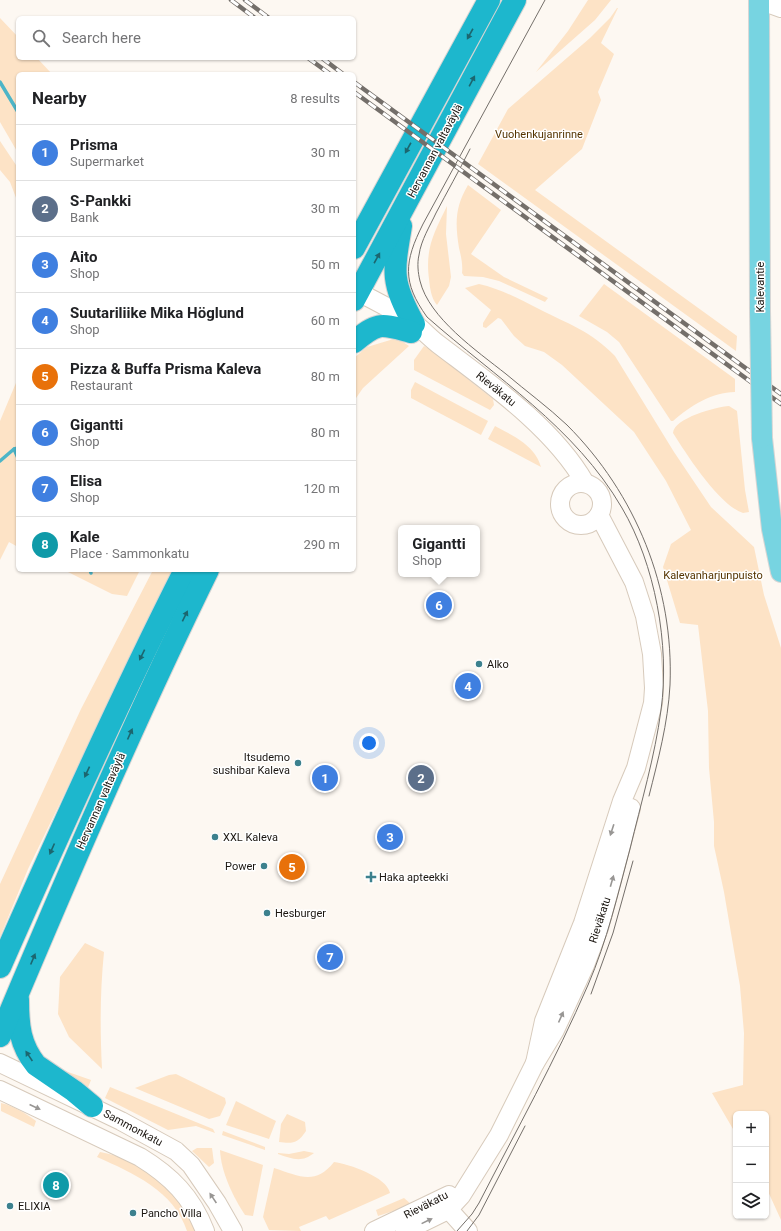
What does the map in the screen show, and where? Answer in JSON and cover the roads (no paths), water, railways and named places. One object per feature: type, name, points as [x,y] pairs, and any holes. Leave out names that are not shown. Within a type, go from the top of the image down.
[{"type":"highway","points":[[356,244],[489,0]]},
{"type":"highway","name":"Hervannan valtaväylä","points":[[356,295],[403,212],[515,0]]},
{"type":"highway","points":[[356,341],[376,326],[385,325],[413,328],[395,283],[396,255],[403,212]]},
{"type":"highway","points":[[0,967],[71,806],[142,656],[184,572]]},
{"type":"highway","name":"Hervannan valtaväylä","points":[[0,1036],[91,821],[160,669],[207,572]]},
{"type":"highway","points":[[18,995],[18,1023],[20,1038],[25,1051],[36,1065],[74,1091],[92,1106]]},
{"type":"main road","points":[[759,0],[781,8]]},
{"type":"main road","name":"Kalevantie","points":[[759,0],[762,438],[772,529],[781,572]]},
{"type":"main road","name":"Rieväkatu","points":[[356,298],[413,328],[438,344],[499,390],[550,438],[579,473],[585,483]]},
{"type":"main road","name":"Rieväkatu","points":[[550,438],[565,470],[566,490]]},
{"type":"main road","points":[[577,483],[585,483],[596,489],[600,494],[602,501],[593,520],[574,524],[563,515],[560,502],[566,490],[577,483]]},
{"type":"main road","name":"Rieväkatu","points":[[405,1231],[444,1205],[474,1173],[499,1136],[535,1063],[544,1022],[583,923],[622,802],[636,768],[650,719],[654,688],[652,654],[645,616],[634,582],[626,567],[593,520]]},
{"type":"main road","name":"Sammonkatu","points":[[0,1063],[92,1106],[159,1141],[176,1152],[191,1165],[217,1203],[233,1231]]},
{"type":"main road","name":"Sammonkatu","points":[[0,1090],[128,1151],[161,1170],[170,1177],[191,1201],[199,1215],[205,1231]]},
{"type":"main road","points":[[444,1205],[468,1231]]},
{"type":"main road","name":"Rieväkatu","points":[[374,1231],[444,1205]]},
{"type":"waterway","points":[[0,82],[16,109]]},
{"type":"waterway","points":[[0,461],[16,448]]},
{"type":"waterway","points":[[14,449],[16,454]]},
{"type":"tram line","points":[[457,1231],[472,1214],[479,1203],[549,1068],[576,1013],[595,968],[616,900],[647,780],[661,710],[663,685],[661,632],[651,579],[634,530],[622,508],[603,479],[558,428],[533,405],[427,317],[413,293],[408,272],[412,250],[423,224],[545,0]]},
{"type":"tram line","points":[[470,149],[436,213],[420,249],[418,261],[420,281],[425,295],[433,308],[444,321],[468,344],[560,418],[591,452],[613,481],[631,512],[646,544],[657,578],[665,613],[670,649],[669,699],[662,741],[649,796]]},
{"type":"tram line","points":[[591,994],[613,933],[633,861]]},
{"type":"tram line","points":[[467,1231],[479,1215],[525,1126]]},
{"type":"railway","points":[[231,0],[252,16]]},
{"type":"railway","points":[[245,0],[266,16]]},
{"type":"railway","points":[[311,60],[327,72]]},
{"type":"railway","points":[[325,60],[340,72]]},
{"type":"railway","points":[[356,83],[781,394]]},
{"type":"railway","points":[[356,93],[781,404]]},
{"type":"place","name":"Gigantti","points":[[439,605]]},
{"type":"place","name":"Alko","points":[[479,664]]},
{"type":"place","name":"Suutariliike Mika Höglund","points":[[468,686]]},
{"type":"place","name":"Itsudemo sushibar Kaleva","points":[[298,763]]},
{"type":"place","name":"Prisma","points":[[325,778]]},
{"type":"place","name":"S-Pankki","points":[[421,778]]},
{"type":"place","name":"XXL Kaleva","points":[[215,837]]},
{"type":"place","name":"Aito","points":[[390,837]]},
{"type":"place","name":"Power","points":[[264,866]]},
{"type":"place","name":"Pizza & Buffa Prisma Kaleva","points":[[292,867]]},
{"type":"place","name":"Haka apteekki","points":[[371,877]]},
{"type":"place","name":"Hesburger","points":[[267,913]]},
{"type":"place","name":"Elisa","points":[[330,957]]},
{"type":"place","name":"Kale","points":[[56,1185]]},
{"type":"place","name":"ELIXIA","points":[[10,1206]]},
{"type":"place","name":"Pancho Villa","points":[[133,1213]]},
{"type":"park label","name":"Vuohenkujanrinne","points":[[539,134]]},
{"type":"park label","name":"Kalevanharjunpuisto","points":[[713,575]]}]
